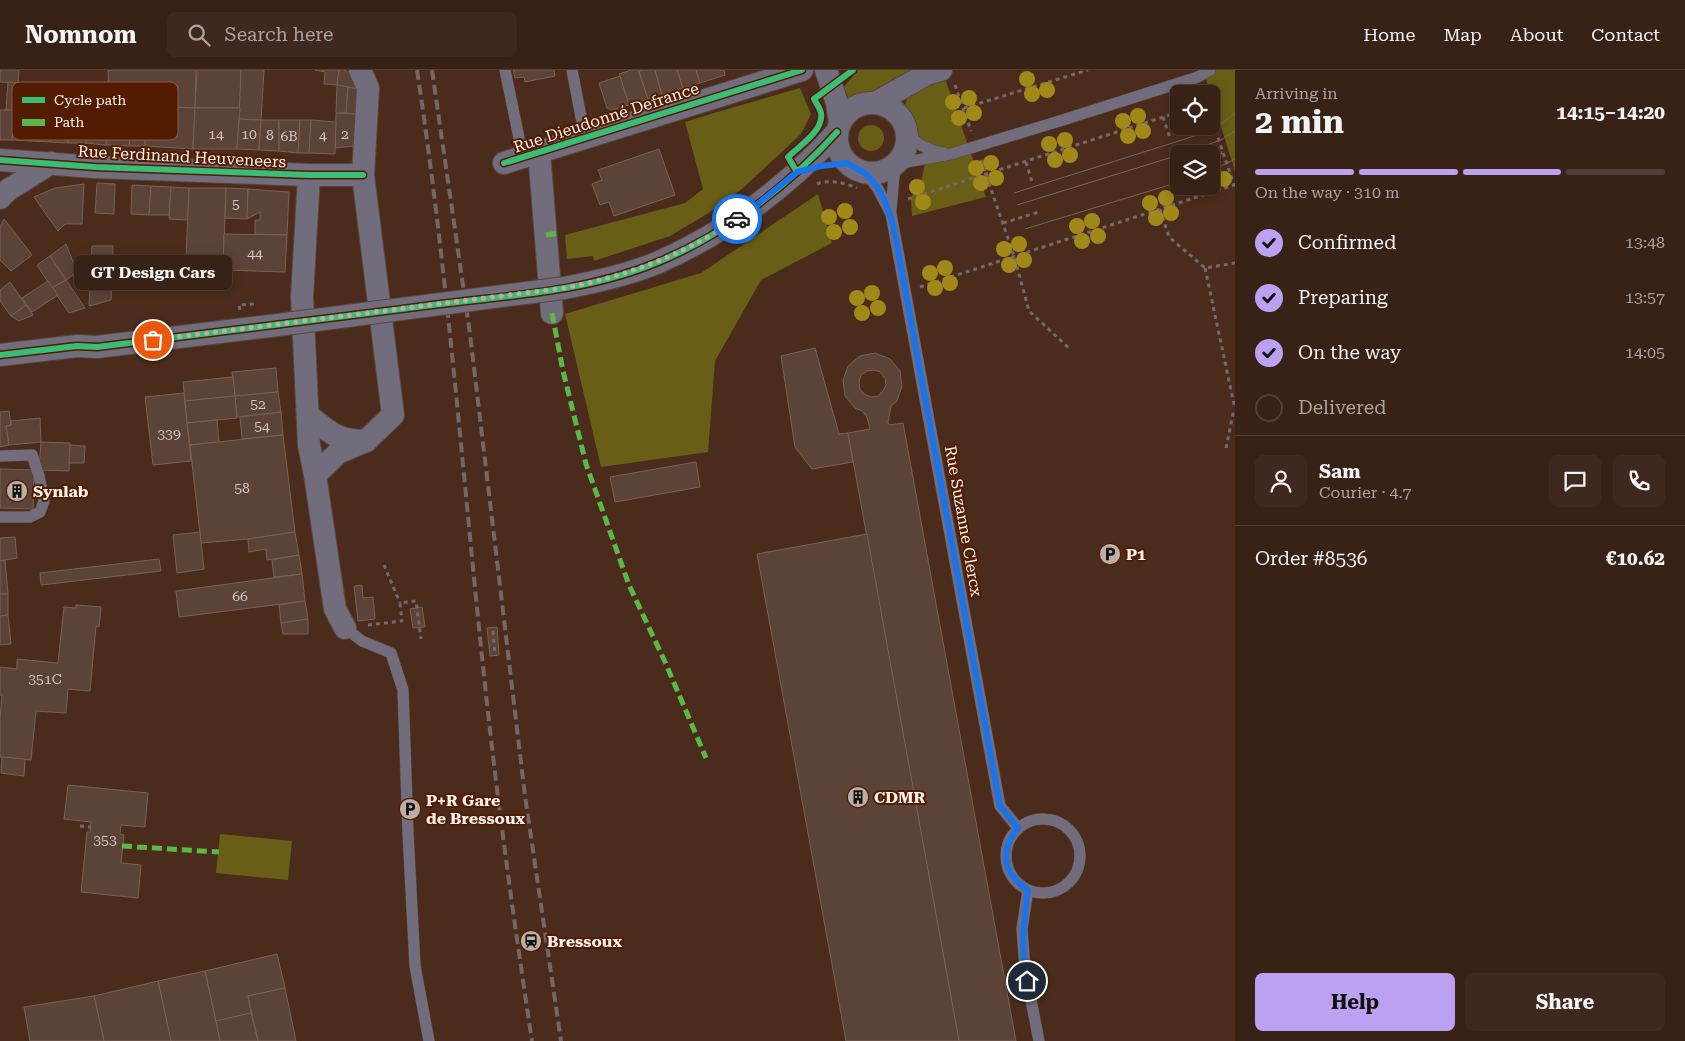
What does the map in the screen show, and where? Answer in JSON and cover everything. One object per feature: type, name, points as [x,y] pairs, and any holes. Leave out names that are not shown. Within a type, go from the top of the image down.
[{"type":"street","points":[[315,475],[338,453],[366,441],[393,415],[363,175],[368,88],[360,70]]},
{"type":"street","name":"Rue Dieudonné Defrance","points":[[522,158],[802,70]]},
{"type":"street","points":[[805,178],[817,154],[852,116],[940,74]]},
{"type":"street","points":[[0,356],[77,346],[97,347],[564,288],[625,274],[659,262],[717,232],[755,206],[805,178],[821,166],[858,177],[887,170],[903,155],[907,143],[905,126],[906,100],[916,84],[940,74]]},
{"type":"street","points":[[829,77],[843,97],[852,116]]},
{"type":"street","points":[[852,116],[892,109],[905,126]]},
{"type":"street","points":[[852,116],[836,144],[840,154],[858,177]]},
{"type":"street","points":[[522,158],[552,313]]},
{"type":"street","name":"Rue Ferdinand Heuveneers","points":[[0,160],[95,167],[309,175],[363,175]]},
{"type":"street","points":[[0,198],[8,190],[51,163]]},
{"type":"street","points":[[309,175],[302,297],[309,445],[335,609],[345,628]]},
{"type":"street","points":[[308,415],[334,435],[351,441],[366,441]]},
{"type":"lane","points":[[504,70],[522,158]]},
{"type":"lane","points":[[572,70],[585,138]]},
{"type":"lane","points":[[895,164],[951,154],[1156,91],[1198,77],[1210,70]]},
{"type":"lane","points":[[905,126],[915,142],[921,146],[933,152],[951,154]]},
{"type":"lane","name":"Rue Suzanne Clercx","points":[[895,164],[891,214],[1000,806],[1018,828]]},
{"type":"lane","name":"Rue Suzanne Clercx","points":[[858,177],[878,189],[891,214]]},
{"type":"lane","points":[[0,456],[32,455],[44,501],[40,512],[30,517],[0,517]]},
{"type":"lane","points":[[345,628],[362,641],[391,653],[403,690],[415,966],[429,1041]]},
{"type":"lane","points":[[1037,819],[1048,819],[1058,822],[1067,828],[1074,836],[1080,856],[1075,876],[1068,884],[1059,890],[1049,893],[1038,893],[1028,890],[1012,877],[1006,857],[1007,846],[1018,828],[1027,822],[1037,819]]},
{"type":"lane","points":[[1028,890],[1022,929],[1025,969],[1038,1041]]},
{"type":"path","points":[[964,108],[1088,70]]},
{"type":"path","points":[[940,74],[964,108],[1014,256],[1029,311],[1071,350]]},
{"type":"path","points":[[891,214],[905,200],[1170,115]]},
{"type":"path","points":[[1163,117],[1170,138]]},
{"type":"path","points":[[905,292],[1235,186],[1217,135]]},
{"type":"path","points":[[1026,162],[1032,182]]},
{"type":"path","points":[[805,178],[823,182],[842,183],[856,188],[858,177]]},
{"type":"path","points":[[1160,209],[1169,237],[1206,268],[1235,408],[1226,448]]},
{"type":"path","points":[[1003,223],[1039,212]]},
{"type":"path","points":[[1206,268],[1235,263]]},
{"type":"path","points":[[345,628],[402,621],[400,603],[384,565]]},
{"type":"path","points":[[400,603],[416,601],[421,639]]},
{"type":"path","points":[[493,631],[495,656]]},
{"type":"path","points":[[80,826],[91,827]]},
{"type":"shaded area","points":[[858,70],[942,70],[986,197],[912,216],[911,198],[922,178],[925,163],[933,152],[910,135],[904,127],[904,108],[916,84],[877,102],[855,106],[850,102],[844,87]]},
{"type":"shaded area","points":[[1203,70],[1235,70],[1235,171],[1220,124],[1220,85],[1208,85]]},
{"type":"shaded area","points":[[800,88],[811,114],[801,134],[742,189],[707,214],[670,236],[594,261],[593,256],[567,259],[565,235],[685,203],[703,189],[685,122]]},
{"type":"shaded area","points":[[871,125],[880,129],[884,138],[880,147],[871,151],[862,147],[858,138],[862,129]]},
{"type":"shaded area","points":[[818,194],[832,243],[761,280],[715,361],[708,452],[601,467],[565,314],[701,273]]},
{"type":"shaded area","points":[[220,834],[292,841],[288,880],[216,873]]},
{"type":"building","points":[[0,70],[19,70],[18,82],[0,82]]},
{"type":"building","points":[[108,70],[196,70],[195,108],[178,107],[178,82],[108,82]]},
{"type":"building","points":[[197,70],[241,70],[240,108],[195,108]]},
{"type":"building","points":[[241,70],[264,70],[261,120],[239,119]]},
{"type":"building","points":[[315,70],[339,70],[337,85],[324,84],[325,72]]},
{"type":"building","points":[[339,70],[345,70],[358,81],[357,89],[337,85]]},
{"type":"building","points":[[513,70],[554,70],[555,76],[525,82],[524,77],[515,78]]},
{"type":"building","points":[[638,70],[648,99],[629,105],[619,74]]},
{"type":"building","points":[[655,70],[662,95],[648,99],[639,71]]},
{"type":"building","points":[[655,70],[677,70],[683,88],[662,95]]},
{"type":"building","points":[[677,70],[696,70],[700,83],[683,88]]},
{"type":"building","points":[[696,70],[724,70],[725,75],[700,83]]},
{"type":"building","points":[[620,76],[629,105],[612,110],[607,108],[599,83]]},
{"type":"building","points":[[8,82],[12,82],[12,110],[6,110]]},
{"type":"building","points":[[337,85],[348,87],[346,113],[336,113]]},
{"type":"building","points":[[348,87],[357,89],[356,114],[346,113]]},
{"type":"building","points":[[178,107],[195,108],[193,149],[145,146],[145,140],[178,140]]},
{"type":"building","points":[[195,108],[240,108],[237,149],[193,149]]},
{"type":"building","points":[[0,110],[12,110],[12,140],[0,140]]},
{"type":"building","points":[[336,113],[356,114],[355,146],[335,148]]},
{"type":"building","points":[[239,119],[261,120],[259,150],[237,149]]},
{"type":"building","points":[[261,120],[279,120],[279,151],[259,150]]},
{"type":"building","points":[[279,120],[300,120],[298,153],[279,151]]},
{"type":"building","points":[[300,120],[311,120],[309,153],[298,153]]},
{"type":"building","points":[[311,120],[336,122],[335,154],[309,153]]},
{"type":"building","points":[[31,140],[50,140],[50,142]]},
{"type":"building","points":[[50,140],[68,140],[68,143],[50,142]]},
{"type":"building","points":[[68,140],[86,140],[86,143],[68,143]]},
{"type":"building","points":[[86,140],[106,140],[106,145],[86,143]]},
{"type":"building","points":[[106,140],[129,140],[129,146],[106,145]]},
{"type":"building","points":[[129,140],[145,140],[145,146],[129,146]]},
{"type":"building","points":[[659,149],[675,195],[614,216],[609,202],[600,205],[592,184],[602,180],[598,170]]},
{"type":"building","points":[[97,183],[115,184],[114,214],[95,213]]},
{"type":"building","points":[[84,184],[82,224],[65,224],[58,231],[34,197],[55,188]]},
{"type":"building","points":[[132,185],[151,186],[149,215],[131,214]]},
{"type":"building","points":[[151,186],[171,187],[169,215],[149,215]]},
{"type":"building","points":[[171,187],[189,188],[188,220],[169,219]]},
{"type":"building","points":[[189,188],[226,188],[223,270],[185,280]]},
{"type":"building","points":[[226,188],[248,189],[247,219],[225,218]]},
{"type":"building","points":[[248,189],[289,192],[287,235],[255,234],[255,220],[260,220],[260,212],[247,219]]},
{"type":"building","points":[[4,219],[32,255],[11,271],[0,260],[0,227]]},
{"type":"building","points":[[224,234],[287,235],[285,272],[223,270]]},
{"type":"building","points":[[66,244],[77,272],[66,280],[50,256]]},
{"type":"building","points":[[92,246],[113,246],[111,300],[89,306]]},
{"type":"building","points":[[50,256],[66,280],[52,288],[37,265]]},
{"type":"building","points":[[66,280],[85,308],[69,313],[52,288]]},
{"type":"building","points":[[48,281],[58,295],[32,312],[22,298]]},
{"type":"building","points":[[10,282],[26,305],[11,316],[0,301],[0,290]]},
{"type":"building","points":[[26,305],[33,315],[19,321],[11,316]]},
{"type":"building","points":[[815,348],[839,434],[848,433],[853,462],[812,469],[795,447],[781,356]]},
{"type":"building","points":[[875,353],[890,359],[900,371],[902,386],[897,401],[891,406],[888,422],[889,425],[903,423],[1016,1041],[959,1041],[848,433],[870,429],[867,417],[862,411],[855,408],[845,396],[843,380],[848,366],[860,356]],"holes":[[[874,370],[880,372],[885,378],[886,385],[883,391],[878,396],[871,397],[864,394],[860,389],[861,375],[867,371]]]},
{"type":"building","points":[[276,368],[278,392],[235,396],[232,372]]},
{"type":"building","points":[[233,377],[235,396],[185,401],[183,382]]},
{"type":"building","points":[[278,392],[281,412],[237,417],[235,396]]},
{"type":"building","points":[[184,393],[191,461],[153,465],[145,397]]},
{"type":"building","points":[[235,396],[237,418],[187,423],[185,401]]},
{"type":"building","points":[[9,411],[11,425],[6,426],[9,445],[0,447],[0,412]]},
{"type":"building","points":[[281,412],[283,435],[242,439],[240,417]]},
{"type":"building","points":[[40,418],[41,442],[9,445],[6,426],[11,425],[11,421]]},
{"type":"building","points":[[217,420],[219,442],[190,445],[187,423]]},
{"type":"building","points":[[283,435],[295,532],[201,543],[190,445]]},
{"type":"building","points":[[41,442],[70,443],[69,471],[39,470]]},
{"type":"building","points":[[70,445],[85,446],[84,463],[69,463]]},
{"type":"building","points":[[696,462],[700,487],[615,502],[610,477]]},
{"type":"building","name":"Synlab","points":[[0,469],[34,470],[33,509],[0,508]]},
{"type":"building","points":[[200,532],[204,569],[177,573],[173,535]]},
{"type":"building","points":[[295,532],[299,555],[267,560],[266,549],[249,552],[248,539]]},
{"type":"building","name":"CDMR","points":[[867,534],[959,1041],[846,1041],[757,554]]},
{"type":"building","points":[[15,537],[17,558],[0,561],[0,538]]},
{"type":"building","points":[[299,555],[302,574],[274,577],[272,560]]},
{"type":"building","points":[[159,559],[161,571],[41,585],[40,573]]},
{"type":"building","points":[[5,560],[8,594],[0,594],[0,561]]},
{"type":"building","points":[[302,574],[305,601],[179,617],[176,591]]},
{"type":"building","points":[[362,585],[363,598],[373,597],[375,619],[358,621],[354,586]]},
{"type":"building","points":[[0,594],[8,594],[8,615],[0,616]]},
{"type":"building","points":[[305,601],[308,619],[281,623],[279,605]]},
{"type":"building","points":[[76,605],[101,607],[99,627],[96,626],[90,691],[68,689],[66,713],[36,711],[31,760],[0,757],[2,695],[0,695],[0,667],[17,669],[17,659],[58,663],[64,607],[76,608]]},
{"type":"building","points":[[422,607],[425,627],[413,628],[410,609]]},
{"type":"building","points":[[8,615],[11,644],[0,645],[0,616]]},
{"type":"building","points":[[308,619],[308,634],[283,634],[281,623]]},
{"type":"building","points":[[497,627],[499,655],[490,656],[487,628]]},
{"type":"building","points":[[2,757],[25,759],[24,776],[1,773]]},
{"type":"building","points":[[68,785],[148,793],[145,827],[121,825],[120,834],[124,835],[121,863],[141,865],[138,898],[81,892],[87,832],[90,832],[91,822],[64,819]]},
{"type":"building","points":[[277,954],[285,988],[248,996],[251,1013],[216,1021],[205,971]]},
{"type":"building","points":[[205,971],[220,1041],[171,1041],[158,981]]},
{"type":"building","points":[[158,981],[171,1041],[104,1041],[94,996]]},
{"type":"building","points":[[285,988],[296,1041],[258,1041],[248,996]]},
{"type":"building","points":[[94,996],[104,1041],[30,1041],[24,1007]]},
{"type":"building","points":[[251,1013],[258,1041],[220,1041],[216,1021]]},
{"type":"tram line","points":[[1014,193],[1204,133],[1220,125],[1235,113]]},
{"type":"tram line","points":[[1207,145],[1221,140],[1235,131]]},
{"type":"tram line","points":[[1017,205],[1170,158]]},
{"type":"tram line","points":[[1220,166],[1235,159]]},
{"type":"tram line","points":[[1025,229],[1170,185]]},
{"type":"railway","points":[[417,70],[446,293],[493,760],[532,1041]]},
{"type":"railway","points":[[432,70],[470,334],[525,796],[561,1041]]},
{"type":"marked path","points":[[546,235],[560,233]]},
{"type":"marked path","points":[[552,313],[563,371],[586,464],[629,585],[666,664],[706,758]]},
{"type":"marked path","points":[[122,846],[219,852]]},
{"type":"cycle path","points":[[504,163],[802,70]]},
{"type":"cycle path","points":[[797,172],[788,157],[810,138],[819,126],[821,113],[814,99],[853,70]]},
{"type":"cycle path","points":[[0,355],[77,346],[97,347],[269,326],[523,294],[605,280],[632,272],[683,251],[732,223],[755,207],[798,171],[837,132]]},
{"type":"cycle path","points":[[0,160],[95,167],[309,175],[363,175]]},
{"type":"way so far","points":[[153,340],[289,324],[591,283],[659,262],[717,232],[737,219]]},
{"type":"place","name":"GT Design Cars","points":[[153,340]]},
{"type":"place","name":"Synlab","points":[[17,491]]},
{"type":"place","name":"P1","points":[[1110,554]]},
{"type":"place","name":"CDMR","points":[[858,797]]},
{"type":"place","name":"P+R Gare de Bressoux","points":[[410,809]]},
{"type":"place","name":"Bressoux","points":[[531,941]]},
{"type":"route","points":[[737,219],[797,172],[821,166],[847,163],[856,170],[866,173],[878,189],[891,214],[1000,806],[1018,828],[1007,846],[1006,857],[1012,877],[1028,890],[1022,929],[1027,981]]}]
